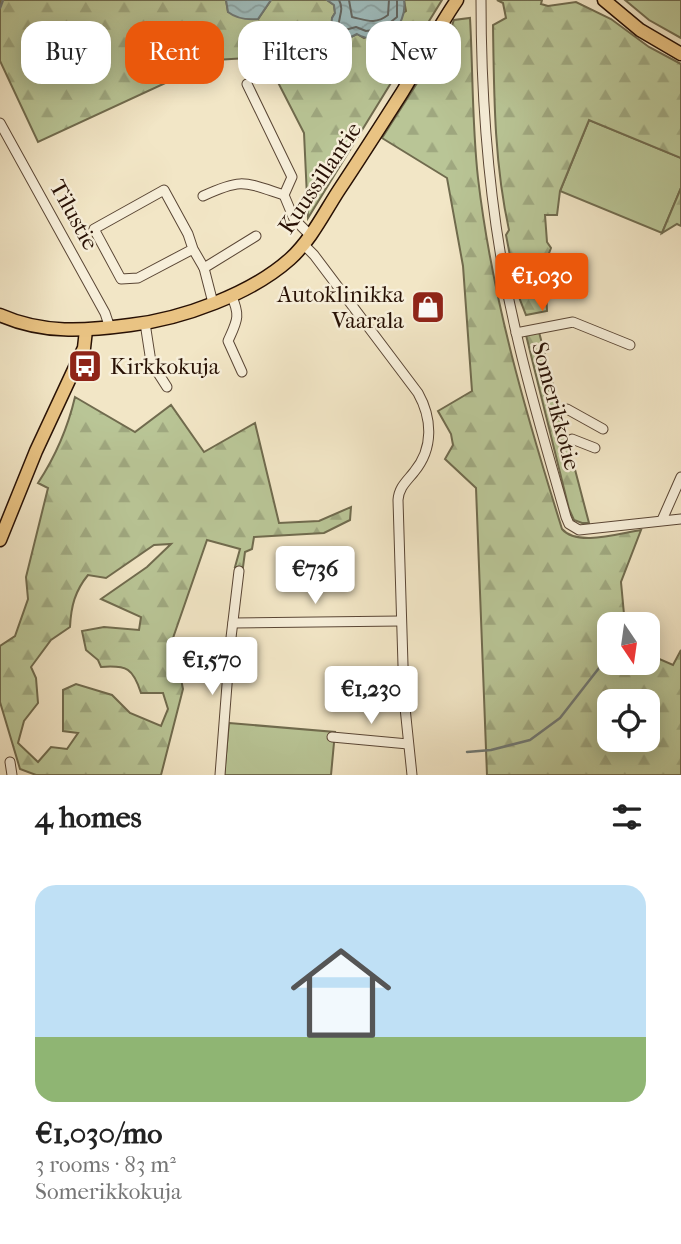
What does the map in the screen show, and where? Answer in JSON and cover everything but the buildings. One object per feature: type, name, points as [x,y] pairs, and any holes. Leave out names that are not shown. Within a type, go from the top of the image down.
[{"type":"main road","name":"Kuussillantie","points":[[0,315],[38,327],[86,330],[145,323],[190,313],[270,274],[289,260],[307,239],[402,93],[457,0]]},
{"type":"main road","points":[[604,0],[640,30],[681,54]]},
{"type":"main road","points":[[0,540],[41,439],[84,348],[86,330]]},
{"type":"street","name":"Somerikkotie","points":[[480,2],[490,173],[500,253],[516,333],[569,524],[579,530],[662,520]]},
{"type":"street","points":[[247,84],[292,177],[284,195],[294,219],[321,263],[418,393],[428,415],[425,454],[398,492],[400,621],[412,775]]},
{"type":"street","name":"Tilustie","points":[[0,123],[97,298],[110,328]]},
{"type":"street","points":[[203,196],[230,184],[239,183],[284,195]]},
{"type":"street","points":[[193,249],[138,278],[121,279],[94,229],[164,190],[204,268],[213,303]]},
{"type":"street","points":[[204,268],[256,236]]},
{"type":"street","points":[[231,295],[237,307],[238,319],[228,341],[242,372]]},
{"type":"street","points":[[516,333],[573,322],[630,345]]},
{"type":"street","points":[[145,323],[151,362],[167,387]]},
{"type":"street","points":[[567,409],[603,429]]},
{"type":"street","points":[[572,439],[595,448]]},
{"type":"street","points":[[681,477],[662,520],[681,519]]},
{"type":"street","points":[[219,775],[239,571]]},
{"type":"street","points":[[233,623],[400,621]]},
{"type":"street","points":[[332,737],[408,744]]},
{"type":"street","points":[[10,762],[12,775]]},
{"type":"green space","points":[[0,0],[226,0],[228,12],[258,19],[271,0],[327,0],[334,5],[332,21],[238,21],[238,59],[224,59],[224,21],[125,21],[125,84],[163,84],[38,142],[0,61]]},
{"type":"green space","points":[[404,0],[442,0],[429,21],[390,21],[406,11]]},
{"type":"green space","points":[[497,0],[542,0],[541,4],[548,6],[576,2],[611,19],[649,47],[681,64],[681,158],[589,120],[560,191],[557,215],[545,215],[547,242],[551,248],[545,264],[547,311],[526,315],[517,292],[506,235],[509,230],[498,153],[493,25],[506,18],[503,3]]},
{"type":"green space","points":[[625,0],[681,0],[681,38],[649,20]]},
{"type":"green space","points":[[470,18],[475,138],[484,223],[501,311],[523,399],[562,529],[569,534],[588,538],[641,530],[621,582],[624,612],[597,612],[597,676],[660,676],[660,659],[673,665],[681,650],[681,775],[487,775],[476,488],[445,459],[453,445],[451,434],[438,411],[472,391],[463,266],[447,178],[382,138],[416,84],[461,84],[461,21],[454,21]]},
{"type":"green space","points":[[357,34],[366,37],[366,84],[390,84],[308,218],[304,133],[279,84],[352,84],[352,36]]},
{"type":"green space","points":[[589,120],[681,158],[681,188],[662,233],[560,191]]},
{"type":"green space","points":[[681,188],[681,226],[677,224],[662,233]]},
{"type":"green space","points":[[539,332],[589,523],[574,520],[569,509],[526,335]]},
{"type":"green space","points":[[75,397],[135,432],[171,405],[204,452],[255,423],[279,523],[319,521],[351,507],[350,520],[324,533],[254,537],[252,549],[245,552],[243,567],[235,567],[240,549],[207,540],[173,638],[183,689],[161,775],[36,775],[20,769],[0,702],[0,646],[15,636],[28,599],[26,577],[48,488],[38,483],[60,442]],"holes":[[[171,544],[147,567],[101,599],[141,617],[139,630],[104,627],[82,631],[86,650],[98,660],[101,667],[128,670],[135,678],[141,693],[163,693],[168,709],[161,726],[130,713],[112,695],[76,684],[63,690],[63,731],[78,733],[67,749],[51,747],[38,762],[18,743],[24,721],[38,703],[36,678],[31,667],[51,640],[70,627],[74,599],[88,575],[106,578],[154,545]]]},
{"type":"green space","points":[[229,723],[335,732],[331,775],[224,775]]},
{"type":"water","points":[[226,0],[271,0],[258,19],[250,19],[239,18],[228,12]]},
{"type":"water","points":[[327,0],[404,0],[404,10],[401,21],[366,21],[366,38],[357,34],[352,36],[352,21],[332,21],[335,13],[334,5]]},
{"type":"waterway","points":[[0,8],[3,0]]},
{"type":"waterway","points":[[467,752],[491,750],[530,740],[560,718],[597,671]]},
{"type":"place","name":"Autoklinikka Vaarala","points":[[428,307]]},
{"type":"place","name":"Kirkkokuja","points":[[85,366]]}]
